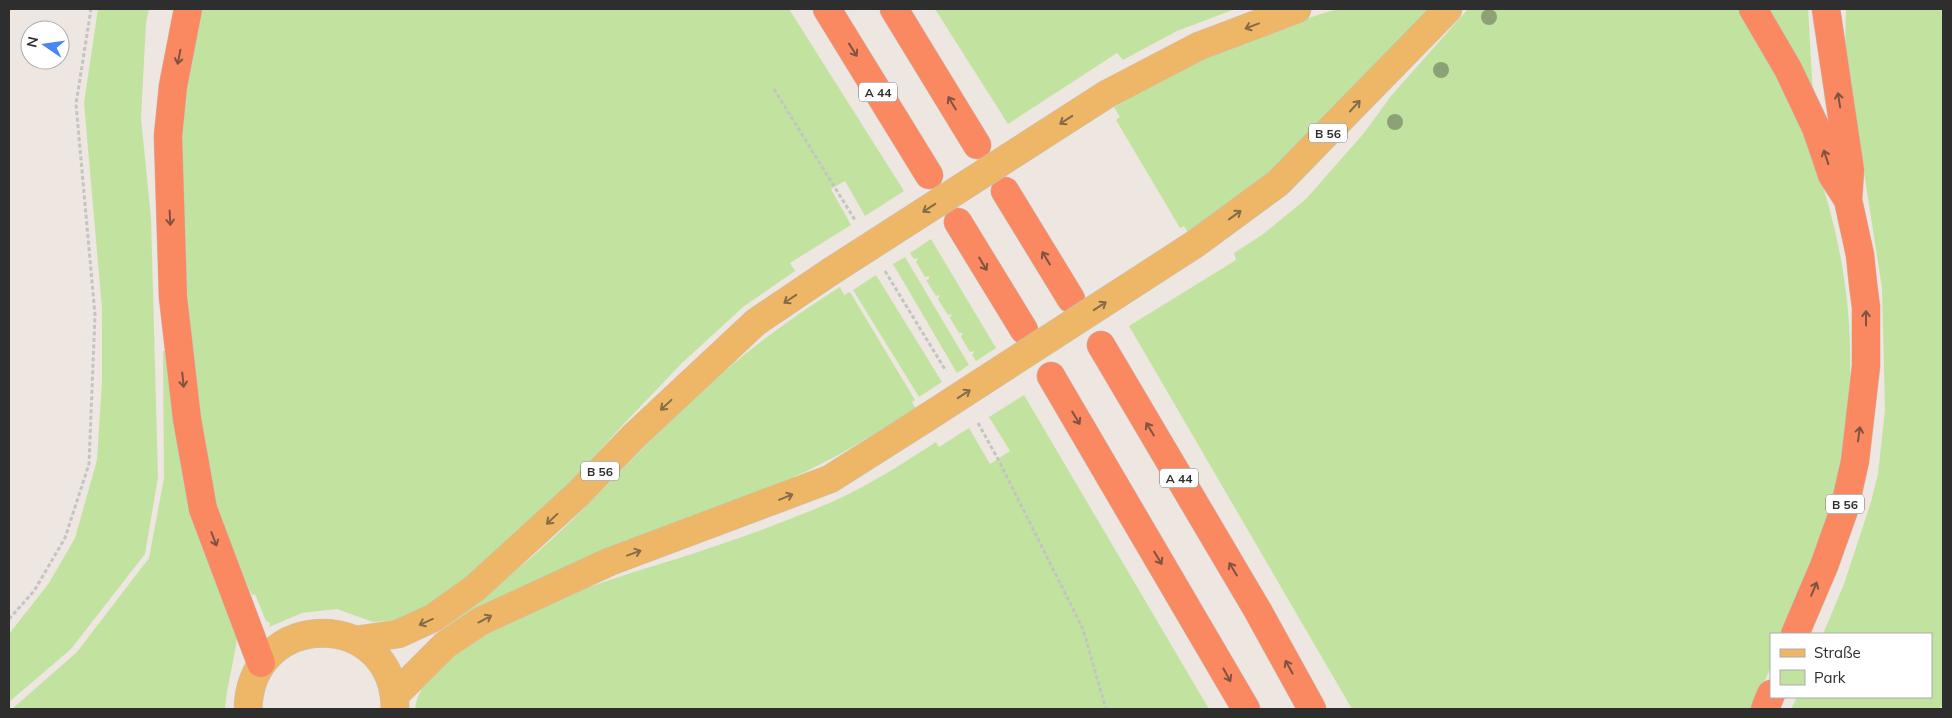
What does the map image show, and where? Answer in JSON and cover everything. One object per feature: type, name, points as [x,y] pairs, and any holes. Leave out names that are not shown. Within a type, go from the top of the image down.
[{"type":"highway","points":[[188,9],[173,86],[168,136],[173,297],[185,400],[203,509],[262,663]]},
{"type":"highway","name":"A 44","points":[[827,9],[929,175]]},
{"type":"highway","points":[[894,9],[977,145]]},
{"type":"highway","points":[[1753,9],[1788,69],[1816,128],[1832,175],[1848,200]]},
{"type":"highway","name":"B 56","points":[[1795,633],[1824,566],[1844,510],[1855,461],[1866,366],[1866,307],[1860,255],[1848,200],[1850,170],[1826,9]]},
{"type":"highway","points":[[1005,191],[1071,299]]},
{"type":"highway","points":[[958,222],[1024,330]]},
{"type":"highway","name":"A 44","points":[[1101,345],[1258,611],[1312,709]]},
{"type":"highway","points":[[1051,376],[1246,709]]},
{"type":"highway","points":[[1765,709],[1770,696]]},
{"type":"main road","name":"B 56","points":[[356,640],[398,634],[433,618],[475,588],[578,494],[634,436],[756,322],[830,272],[1107,94],[1199,46],[1297,9]]},
{"type":"main road","name":"B 56","points":[[395,702],[445,644],[481,621],[608,562],[830,479],[1195,244],[1278,183],[1448,9]]},
{"type":"main road","name":"B 56","points":[[248,709],[251,683],[262,663],[278,647],[303,634],[331,633],[356,640],[378,657],[391,680],[395,702]]},
{"type":"path","points":[[9,619],[34,591],[65,538],[89,464],[95,314],[76,104],[91,9]]},
{"type":"path","points":[[774,89],[856,222]]},
{"type":"path","points":[[884,269],[950,378]]},
{"type":"path","points":[[978,422],[1083,629],[1106,709]]},
{"type":"green space","points":[[98,9],[149,9],[146,23],[141,118],[151,218],[158,477],[145,554],[71,649],[9,702],[9,634],[49,583],[75,538],[97,460],[102,381],[102,309],[84,103]]},
{"type":"green space","points":[[202,9],[789,9],[904,191],[865,216],[845,181],[831,189],[851,225],[790,263],[795,271],[743,307],[681,364],[514,545],[431,605],[400,620],[373,622],[337,609],[302,613],[269,627],[270,623],[266,621],[255,594],[252,595],[231,552],[209,490],[193,357],[180,214],[178,145],[193,38]]},
{"type":"green space","points":[[935,9],[1235,9],[1177,31],[1123,60],[1117,53],[1008,124]]},
{"type":"green space","points":[[1338,9],[1433,9],[1280,165],[1189,235],[1184,226],[1180,228],[1116,120],[1120,117],[1114,107],[1168,77],[1223,50],[1280,28]]},
{"type":"green space","points":[[1468,9],[1742,9],[1769,57],[1793,107],[1814,158],[1830,210],[1842,264],[1849,318],[1850,373],[1842,460],[1829,512],[1784,633],[1770,633],[1770,668],[1753,709],[1352,709],[1129,326],[1236,260],[1234,253],[1262,235],[1306,199],[1364,133],[1391,96]]},
{"type":"green space","points":[[1766,9],[1808,9],[1813,95]]},
{"type":"green space","points":[[1846,9],[1943,9],[1943,704],[1939,709],[1791,709],[1796,698],[1932,698],[1932,633],[1823,633],[1844,584],[1871,502],[1878,474],[1885,410],[1882,288],[1845,51]]},
{"type":"green space","points":[[931,239],[996,348],[976,361],[972,355],[975,351],[970,352],[961,337],[963,333],[959,333],[950,318],[952,314],[948,315],[938,299],[940,295],[936,296],[926,280],[929,279],[929,276],[925,277],[916,262],[918,258],[914,259],[910,253]]},
{"type":"green space","points":[[905,257],[969,365],[957,373],[893,264]]},
{"type":"green space","points":[[876,275],[942,382],[919,397],[853,290]]},
{"type":"green space","points":[[840,287],[844,295],[850,292],[915,400],[912,402],[916,409],[842,453],[805,472],[451,626],[448,625],[450,621],[541,549],[597,496],[665,426],[717,378],[776,330]]},
{"type":"green space","points":[[163,351],[170,351],[238,628],[225,709],[12,709],[77,652],[149,558],[164,478]]},
{"type":"green space","points":[[1024,395],[1209,709],[415,709],[428,680],[454,653],[490,630],[532,609],[578,591],[746,535],[817,508],[873,481],[936,442],[939,447],[969,428],[990,464],[1010,451],[989,417]]}]
